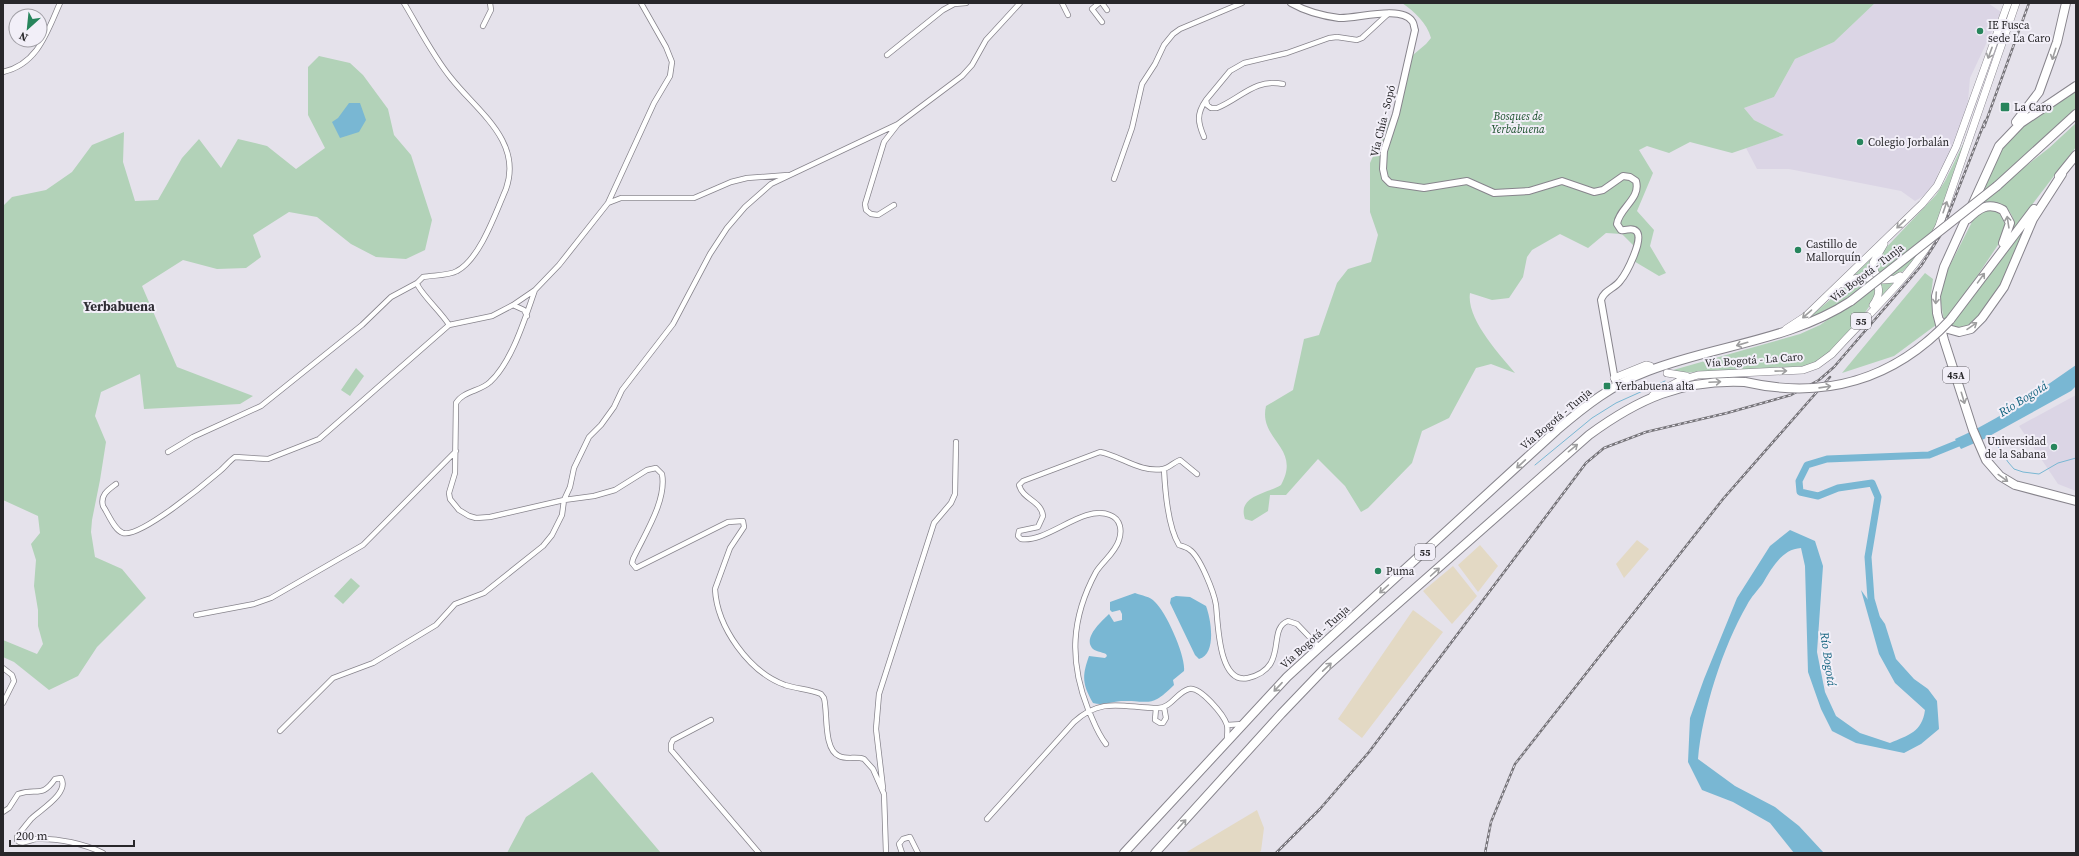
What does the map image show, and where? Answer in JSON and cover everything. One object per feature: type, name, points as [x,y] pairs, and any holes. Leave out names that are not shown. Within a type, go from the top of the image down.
[{"type":"highway","points":[[1999,146],[2013,125],[2039,92],[2058,42],[2066,3]]},
{"type":"highway","name":"45A","points":[[2076,86],[2021,123],[1999,146],[1939,278],[1936,296],[1939,321],[1973,430],[1980,448],[1990,465],[2010,482],[2024,488],[2076,502]]},
{"type":"highway","name":"Vía Bogotá - Tunja","points":[[1124,853],[1287,677],[1563,425],[1615,382],[1664,365],[1779,333],[1824,317],[1851,301],[1997,186],[2076,114]]},
{"type":"highway","name":"55","points":[[1997,186],[2076,122]]},
{"type":"highway","name":"55","points":[[1156,853],[1281,714],[1327,666],[1564,455],[1608,421],[1663,392],[1689,385],[1717,381],[1745,382],[1793,389],[1825,388],[1856,381],[1886,369],[1914,353],[1950,320],[2076,155]]},
{"type":"highway","points":[[1939,321],[1948,329],[1959,332],[1971,329],[1982,318],[2004,288],[2033,219],[2062,174]]},
{"type":"highway","points":[[1965,223],[1984,207],[1997,207],[2006,213],[2010,223],[2010,228],[1996,258]]},
{"type":"main road","name":"55","points":[[1779,333],[1806,316],[1930,194],[1944,173],[1962,131],[2008,3]]},
{"type":"main road","name":"Vía Bogotá - La Caro","points":[[1638,404],[1681,380],[1704,374],[1803,370],[1823,361],[1849,334],[1927,248],[1939,226],[2016,3]]},
{"type":"main road","points":[[1890,235],[1875,258],[1873,268],[1875,273],[1883,280],[1889,281],[1899,277],[1911,267]]},
{"type":"main road","points":[[1829,293],[1856,277],[1870,278],[1876,284],[1878,295],[1876,300],[1849,334]]},
{"type":"main road","points":[[1615,382],[1646,365],[1650,366]]},
{"type":"main road","points":[[1667,373],[1679,376],[1704,374]]},
{"type":"street","points":[[3,72],[24,64],[36,53],[60,3]]},
{"type":"street","points":[[168,452],[194,437],[262,406],[362,325],[391,297],[418,283],[423,277],[455,272],[468,261],[479,247],[509,180],[510,161],[505,143],[485,115],[450,77],[404,3]]},
{"type":"street","points":[[483,26],[491,10],[490,3]]},
{"type":"street","points":[[116,484],[105,491],[102,501],[103,506],[123,533],[134,532],[153,522],[214,476],[235,457],[268,459],[320,439],[449,325],[492,316],[513,305],[535,290],[559,265],[608,203],[654,103],[670,76],[672,62],[666,47],[641,3]]},
{"type":"street","points":[[888,55],[943,10],[954,4],[966,3]]},
{"type":"street","points":[[280,731],[332,678],[373,663],[436,626],[456,604],[484,593],[543,546],[552,536],[562,515],[564,500],[570,487],[574,468],[590,438],[614,407],[622,390],[673,324],[710,254],[727,228],[745,207],[771,184],[898,124],[962,76],[972,65],[986,40],[1020,3]]},
{"type":"street","points":[[1062,3],[1068,15]]},
{"type":"street","points":[[1102,22],[1092,9],[1100,3],[1106,10]]},
{"type":"street","points":[[1114,179],[1132,128],[1142,84],[1155,64],[1164,45],[1173,34],[1180,29],[1242,3]]},
{"type":"street","name":"Vía Chía - Sopó","points":[[1292,3],[1303,9],[1340,18],[1389,13],[1403,15],[1412,21],[1415,30],[1396,114],[1384,151],[1382,169],[1385,178],[1390,183],[1424,188],[1467,181],[1494,193],[1529,191],[1562,181],[1594,192],[1603,190],[1623,176],[1630,177],[1636,182],[1637,191],[1619,216],[1617,224],[1621,230],[1630,229],[1636,231],[1639,235],[1639,242],[1623,277],[1619,283],[1604,294],[1601,300],[1615,382]]},
{"type":"street","points":[[1204,137],[1198,119],[1199,112],[1206,100],[1230,71],[1244,62],[1287,53],[1328,38],[1337,37],[1357,40],[1362,38],[1389,13]]},
{"type":"street","points":[[1206,100],[1207,105],[1211,108],[1216,108],[1262,84],[1272,82],[1283,84]]},
{"type":"street","points":[[894,205],[878,215],[871,214],[866,210],[865,204],[884,142],[898,124]]},
{"type":"street","points":[[608,203],[621,198],[694,198],[731,182],[747,178],[790,174]]},
{"type":"street","points":[[418,283],[420,290],[436,306],[449,325]]},
{"type":"street","points":[[535,290],[527,316],[512,350],[494,378],[482,389],[460,398],[456,403],[455,473],[449,493],[452,504],[469,516],[476,518],[490,517],[564,500],[594,496],[615,490],[647,470],[656,468],[660,470],[663,478],[658,504],[646,535],[632,564],[636,568],[724,524],[734,520],[743,521],[744,527],[730,548],[715,589],[716,596],[730,633],[743,654],[766,675],[784,684],[821,694],[825,703],[827,730],[832,750],[840,757],[864,758],[872,769],[884,794]]},
{"type":"street","points":[[513,305],[524,310],[527,316]]},
{"type":"street","points":[[886,853],[884,794],[876,729],[879,694],[934,523],[951,503],[955,494],[956,442]]},
{"type":"street","points":[[196,615],[254,604],[271,598],[363,545],[456,452]]},
{"type":"street","points":[[1106,744],[1094,725],[1078,680],[1075,635],[1078,620],[1089,587],[1096,572],[1119,541],[1120,525],[1116,519],[1110,515],[1095,515],[1075,519],[1035,537],[1021,538],[1018,536],[1019,531],[1038,527],[1043,516],[1039,505],[1026,496],[1019,485],[1023,480],[1100,452],[1108,453],[1138,467],[1164,469],[1180,460],[1196,474]]},
{"type":"street","points":[[1164,469],[1166,494],[1174,535],[1179,545],[1191,550],[1196,556],[1210,587],[1215,604],[1217,631],[1221,652],[1231,672],[1242,679],[1255,676],[1270,666],[1276,652],[1278,632],[1284,623],[1288,621],[1297,624],[1319,647]]},
{"type":"street","points":[[3,668],[12,675],[14,682],[3,703]]},
{"type":"street","points":[[987,818],[1074,722],[1089,710],[1125,704],[1156,708],[1164,707],[1186,690],[1196,689],[1206,696],[1227,724],[1227,742]]},
{"type":"street","points":[[1156,708],[1155,720],[1163,723],[1166,718],[1164,707]]},
{"type":"street","points":[[710,720],[673,740],[671,750],[759,853]]},
{"type":"street","points":[[1227,724],[1243,724]]},
{"type":"street","points":[[3,812],[9,808],[18,794],[48,789],[55,779],[61,778],[63,784],[58,796],[31,819],[17,837],[17,840],[22,842],[37,839],[66,843],[103,853]]},
{"type":"street","points":[[902,853],[900,844],[910,837],[918,853]]},
{"type":"shaded area","points":[[1875,3],[1988,3],[2001,12],[1970,78],[1968,101],[1962,121],[1945,163],[1939,171],[1935,182],[1925,195],[1915,201],[1901,191],[1789,169],[1757,169],[1746,148],[1784,135],[1754,120],[1744,108],[1774,97],[1795,59],[1834,42]]},
{"type":"shaded area","name":"Universidad de la Sabana","points":[[2076,395],[2076,491],[2058,484],[2019,426]]},
{"type":"shaded area","points":[[1637,540],[1649,549],[1624,578],[1616,564]]},
{"type":"shaded area","points":[[1480,545],[1498,566],[1478,592],[1458,565]]},
{"type":"shaded area","points":[[1453,566],[1477,596],[1452,624],[1423,591]]},
{"type":"shaded area","points":[[1413,610],[1443,632],[1362,738],[1338,719]]},
{"type":"shaded area","points":[[1257,810],[1264,828],[1261,851],[1258,853],[1185,853]]},
{"type":"green space","name":"Bosques de Yerbabuena","points":[[1402,3],[1875,3],[1834,42],[1795,59],[1774,97],[1744,108],[1754,120],[1784,135],[1732,153],[1690,142],[1669,153],[1647,146],[1639,150],[1653,173],[1637,211],[1654,230],[1650,246],[1666,273],[1659,276],[1632,260],[1633,245],[1622,234],[1606,233],[1588,248],[1560,234],[1532,250],[1527,257],[1523,277],[1509,298],[1492,300],[1470,293],[1470,303],[1473,314],[1485,336],[1515,373],[1491,364],[1476,368],[1449,418],[1422,431],[1412,463],[1368,508],[1361,512],[1345,486],[1318,459],[1286,495],[1270,495],[1268,511],[1252,521],[1245,519],[1245,505],[1254,497],[1281,485],[1286,472],[1286,461],[1283,452],[1268,427],[1265,418],[1266,406],[1293,390],[1304,339],[1319,335],[1337,283],[1348,269],[1371,262],[1378,235],[1370,212],[1370,163],[1403,91],[1407,60],[1431,38],[1420,18]]},
{"type":"green space","points":[[319,56],[350,63],[363,75],[388,109],[394,135],[411,155],[432,220],[425,250],[406,259],[376,257],[351,244],[317,217],[289,212],[253,235],[261,257],[246,268],[217,269],[183,260],[142,286],[177,367],[253,396],[240,404],[144,409],[140,374],[101,392],[95,416],[106,442],[92,520],[91,532],[95,557],[122,569],[146,598],[97,647],[78,676],[49,690],[14,662],[3,657],[3,640],[37,654],[43,644],[38,626],[38,610],[34,586],[36,560],[31,544],[40,533],[38,516],[3,500],[3,206],[12,197],[46,190],[72,172],[92,145],[124,132],[123,162],[135,201],[158,200],[182,158],[199,139],[221,168],[238,139],[267,146],[296,169],[325,148],[308,115],[308,67]]},
{"type":"green space","points":[[2076,90],[2076,108],[1999,179],[2003,184],[2049,148],[2076,123],[2076,147],[2009,235],[2013,226],[2013,218],[2008,210],[2003,206],[1993,202],[1988,202],[1981,204],[1974,210],[1991,170],[2004,146],[2019,129],[2037,115]]},
{"type":"green space","points":[[1969,132],[1942,212],[1922,250],[1909,265],[1894,278],[1878,273],[1876,261],[1881,253],[1936,195],[1945,181]]},
{"type":"green space","points":[[1986,209],[1999,211],[2007,221],[2006,233],[1961,300],[1944,321],[1940,297],[1946,273],[1975,216]]},
{"type":"green space","points":[[2028,218],[2005,279],[1974,324],[1966,329],[1948,326]]},
{"type":"green space","points":[[1874,256],[1871,260],[1883,283],[1894,282],[1880,298],[1868,275],[1858,274],[1853,276]]},
{"type":"green space","points":[[1925,273],[1933,279],[1931,295],[1936,325],[1894,356],[1842,373]]},
{"type":"green space","points":[[1859,278],[1870,281],[1830,310],[1806,320],[1851,282]]},
{"type":"green space","points":[[1875,287],[1875,298],[1864,314],[1829,353],[1819,361],[1799,368],[1678,373],[1666,372],[1800,334],[1820,325]]},
{"type":"green space","points":[[356,368],[364,376],[350,396],[341,390]]},
{"type":"green space","points":[[351,578],[360,586],[343,604],[334,596]]},
{"type":"green space","points":[[592,772],[661,853],[507,853],[526,817]]},
{"type":"water","points":[[349,103],[360,103],[366,120],[359,132],[340,138],[332,122],[338,118]]},
{"type":"water","points":[[2076,365],[2076,386],[2071,391],[1984,439],[1961,449],[1955,439],[2002,414]]},
{"type":"water","points":[[1790,530],[1815,541],[1823,566],[1817,652],[1825,692],[1836,716],[1860,733],[1890,743],[1914,732],[1921,723],[1925,710],[1895,683],[1879,654],[1861,590],[1885,624],[1896,659],[1914,679],[1928,689],[1937,701],[1939,729],[1921,744],[1904,753],[1856,743],[1832,731],[1821,709],[1808,672],[1805,566],[1801,548],[1788,552],[1778,560],[1749,602],[1738,621],[1722,659],[1709,700],[1700,741],[1698,759],[1735,786],[1775,807],[1799,826],[1824,853],[1794,853],[1770,823],[1733,802],[1702,790],[1688,762],[1690,718],[1737,598],[1770,546]]},
{"type":"water","points":[[1135,593],[1153,600],[1170,624],[1182,655],[1184,671],[1173,680],[1174,685],[1166,693],[1149,702],[1121,701],[1103,704],[1093,703],[1085,685],[1085,669],[1089,656],[1105,658],[1107,656],[1106,654],[1092,648],[1090,639],[1095,629],[1109,614],[1114,622],[1122,620],[1120,610],[1112,612],[1110,610],[1110,602]]},
{"type":"water","points":[[1176,596],[1190,597],[1206,606],[1210,619],[1211,636],[1205,656],[1199,659],[1195,655],[1170,603],[1171,598]]},
{"type":"waterway","points":[[1535,465],[1592,418],[1616,403],[1665,381]]},
{"type":"waterway","points":[[1991,436],[2014,469],[2023,472],[2039,474],[2058,463],[2076,458]]},
{"type":"waterway","name":"Río Bogotá","points":[[1876,616],[1871,599],[1868,557],[1878,497],[1872,483],[1838,488],[1818,496],[1800,492],[1799,481],[1807,465],[1827,459],[1929,455],[1966,440]]},
{"type":"railway","points":[[1984,127],[2029,3]]},
{"type":"railway","points":[[1276,853],[1320,809],[1369,752],[1586,463],[1604,448],[1646,432],[1727,413],[1791,395],[1819,380],[1834,367],[1921,266],[1940,236],[1985,121]]},
{"type":"railway","points":[[1485,853],[1491,822],[1515,764],[1723,499],[1830,377]]},
{"type":"place","name":"IE Fusca sede La Caro","points":[[1980,31]]},
{"type":"place","name":"La Caro","points":[[2005,107]]},
{"type":"place","name":"Colegio Jorbalán","points":[[1860,142]]},
{"type":"place","name":"Castillo de Mallorquín","points":[[1798,250]]},
{"type":"place","name":"Yerbabuena alta","points":[[1607,386]]},
{"type":"place","name":"Universidad de la Sabana","points":[[2054,447]]},
{"type":"place","name":"Puma","points":[[1378,571]]},
{"type":"district","name":"Yerbabuena","points":[[119,306]]}]
